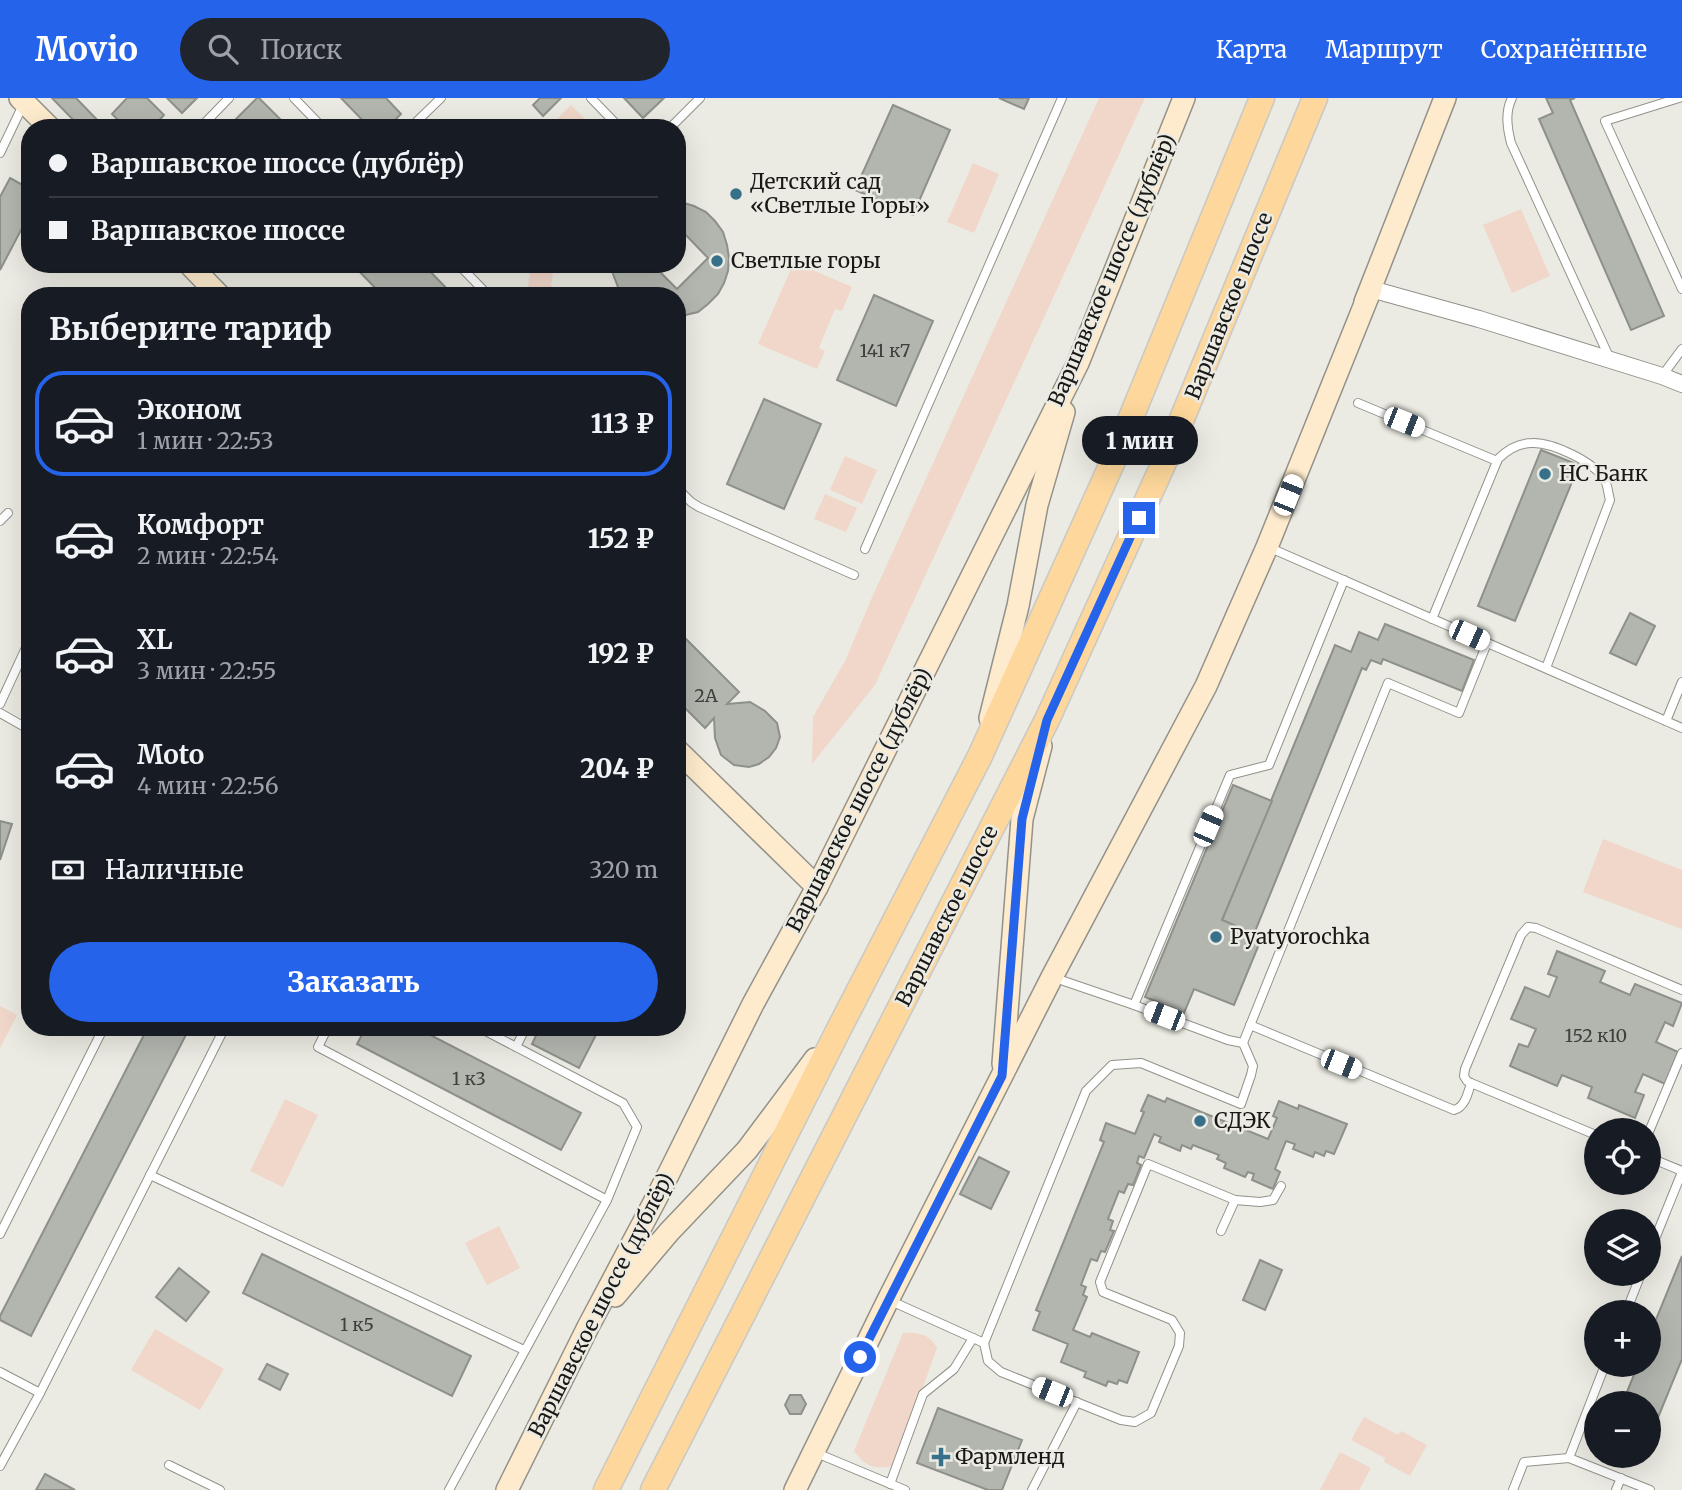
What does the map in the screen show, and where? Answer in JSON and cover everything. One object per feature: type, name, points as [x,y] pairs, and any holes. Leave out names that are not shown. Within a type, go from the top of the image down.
[{"type":"main road","name":"Варшавское шоссе (дублёр)","points":[[507,1490],[752,1004],[817,887],[1078,363],[1184,98]]},
{"type":"main road","name":"Варшавское шоссе","points":[[606,1490],[980,756],[1114,459],[1262,98]]},
{"type":"main road","name":"Варшавское шоссе","points":[[653,1490],[1047,720],[1162,467],[1315,98]]},
{"type":"main road","points":[[795,1490],[1052,977],[1206,686],[1267,547],[1445,98]]},
{"type":"main road","points":[[22,100],[41,119]]},
{"type":"main road","points":[[198,273],[211,287]]},
{"type":"main road","points":[[980,756],[1018,606],[1037,505],[1078,363]]},
{"type":"main road","points":[[1002,1076],[1022,819],[1047,720]]},
{"type":"main road","points":[[686,759],[817,887]]},
{"type":"main road","points":[[588,1327],[669,1233],[747,1150],[841,1026]]},
{"type":"street","points":[[1371,289],[1479,319],[1682,384]]},
{"type":"lane","points":[[209,119],[229,98]]},
{"type":"lane","points":[[294,98],[314,119]]},
{"type":"lane","points":[[419,119],[441,98]]},
{"type":"lane","points":[[591,98],[611,119]]},
{"type":"lane","points":[[679,119],[700,98]]},
{"type":"lane","points":[[865,549],[1062,98]]},
{"type":"lane","points":[[1512,98],[1507,125],[1511,143],[1611,361]]},
{"type":"lane","points":[[1679,98],[1605,121],[1682,289]]},
{"type":"lane","points":[[0,153],[22,100]]},
{"type":"lane","points":[[467,273],[480,287]]},
{"type":"lane","points":[[1662,376],[1682,349]]},
{"type":"lane","points":[[1358,403],[1497,461]]},
{"type":"lane","points":[[1432,619],[1497,461],[1508,449],[1531,443],[1556,448],[1584,460],[1605,479],[1610,500],[1546,668]]},
{"type":"lane","points":[[686,497],[699,507],[854,575]]},
{"type":"lane","points":[[0,521],[8,513]]},
{"type":"lane","points":[[1267,547],[1682,728]]},
{"type":"lane","points":[[1134,1004],[1230,775],[1269,765],[1344,580]]},
{"type":"lane","points":[[1281,1185],[1273,1200],[1235,1200],[1148,1164],[1100,1282],[1103,1292],[1172,1320],[1180,1333],[1179,1346],[1151,1413],[1135,1422],[1121,1420],[1002,1372],[988,1362],[984,1343],[1086,1091],[1112,1065],[1141,1063],[1241,1104],[1253,1066],[1243,1043],[1388,683],[1459,713],[1487,643]]},
{"type":"lane","points":[[0,704],[21,658]]},
{"type":"lane","points":[[1665,721],[1682,682]]},
{"type":"lane","points":[[0,713],[21,725]]},
{"type":"lane","points":[[1584,1130],[1467,1081],[1464,1076],[1521,934],[1528,928],[1536,928],[1682,989]]},
{"type":"lane","points":[[1052,977],[1134,1004],[1227,1040],[1243,1043]]},
{"type":"lane","points":[[1250,1026],[1454,1110],[1462,1106],[1472,1083]]},
{"type":"lane","points":[[0,1234],[99,1036]]},
{"type":"lane","points":[[0,1466],[40,1393],[220,1036]]},
{"type":"lane","points":[[324,1036],[318,1047],[607,1200]]},
{"type":"lane","points":[[449,1490],[607,1200],[637,1127],[624,1104],[495,1036]]},
{"type":"lane","points":[[516,1047],[522,1036]]},
{"type":"lane","points":[[1655,1118],[1682,1054]]},
{"type":"lane","points":[[1661,1162],[1682,1171],[1661,1224]]},
{"type":"lane","points":[[150,1175],[524,1350]]},
{"type":"lane","points":[[1221,1231],[1235,1200]]},
{"type":"lane","points":[[888,1300],[984,1343]]},
{"type":"lane","points":[[890,1484],[923,1394],[954,1369],[973,1338]]},
{"type":"lane","points":[[0,1372],[40,1393]]},
{"type":"lane","points":[[1569,1458],[1600,1377]]},
{"type":"lane","points":[[1032,1490],[1077,1402]]},
{"type":"lane","points":[[814,1452],[904,1490]]},
{"type":"lane","points":[[1513,1490],[1524,1462],[1569,1458],[1650,1490]]},
{"type":"lane","points":[[169,1465],[220,1490]]},
{"type":"lane","points":[[1616,1490],[1621,1478]]},
{"type":"shaded area","points":[[1099,98],[1145,98],[875,685],[812,764],[813,717],[845,661]]},
{"type":"shaded area","points":[[571,105],[585,119],[557,119]]},
{"type":"shaded area","points":[[973,163],[999,174],[974,233],[947,222]]},
{"type":"shaded area","points":[[1521,209],[1550,276],[1512,293],[1483,225]]},
{"type":"shaded area","points":[[794,262],[852,287],[842,311],[835,309],[819,348],[825,351],[817,369],[758,344]]},
{"type":"shaded area","points":[[552,273],[553,287],[528,287],[530,274]]},
{"type":"shaded area","points":[[845,456],[877,470],[862,504],[830,490]]},
{"type":"shaded area","points":[[825,494],[857,508],[846,532],[814,519]]},
{"type":"shaded area","points":[[1603,839],[1682,870],[1682,929],[1583,892]]},
{"type":"shaded area","points":[[0,1006],[17,1015],[0,1048]]},
{"type":"shaded area","points":[[285,1099],[318,1115],[283,1187],[250,1171]]},
{"type":"shaded area","points":[[499,1226],[520,1268],[487,1285],[465,1243]]},
{"type":"shaded area","points":[[155,1329],[224,1369],[200,1410],[131,1370]]},
{"type":"shaded area","points":[[903,1333],[923,1335],[937,1348],[894,1466],[876,1467],[867,1464],[854,1451]]},
{"type":"shaded area","points":[[1364,1417],[1398,1435],[1401,1431],[1427,1445],[1410,1476],[1384,1462],[1385,1458],[1351,1440]]},
{"type":"shaded area","points":[[1340,1452],[1371,1468],[1359,1490],[1320,1490]]},
{"type":"building","points":[[52,98],[76,98],[96,119],[72,119]]},
{"type":"building","points":[[127,98],[147,98],[164,115],[160,119],[117,119],[112,114]]},
{"type":"building","points":[[167,98],[197,98],[182,113]]},
{"type":"building","points":[[259,98],[280,119],[236,119]]},
{"type":"building","points":[[341,98],[386,98],[401,114],[396,119],[361,119]]},
{"type":"building","points":[[540,98],[561,98],[543,116],[533,105]]},
{"type":"building","points":[[624,98],[664,98],[643,118]]},
{"type":"building","points":[[999,98],[1029,98],[1024,109]]},
{"type":"building","points":[[1546,98],[1575,98],[1570,100],[1664,316],[1631,330],[1539,119],[1553,113]]},
{"type":"building","points":[[893,105],[950,130],[913,215],[855,190]]},
{"type":"building","points":[[10,178],[21,184],[21,230],[0,270],[0,197]]},
{"type":"building","name":"Светлые горы","points":[[686,204],[706,212],[715,221],[723,232],[729,258],[728,271],[718,294],[698,312],[686,315],[686,287],[679,287],[708,258],[686,235]]},
{"type":"building","points":[[361,273],[432,273],[445,287],[374,287]]},
{"type":"building","name":"Светлые горы","points":[[613,273],[661,273],[675,287],[618,287]]},
{"type":"building","points":[[874,295],[933,321],[896,406],[837,380]]},
{"type":"building","points":[[764,399],[821,424],[784,509],[727,484]]},
{"type":"building","points":[[1541,450],[1579,465],[1515,621],[1478,606]]},
{"type":"building","points":[[1630,613],[1655,626],[1636,665],[1610,653]]},
{"type":"building","points":[[1385,624],[1474,660],[1462,691],[1383,659],[1381,664],[1371,660],[1366,670],[1362,668],[1254,934],[1222,920],[1335,645],[1351,652],[1359,632],[1378,640]]},
{"type":"building","points":[[686,639],[739,692],[727,704],[750,702],[765,711],[777,723],[780,737],[769,757],[749,767],[734,765],[721,755],[715,738],[714,718],[705,728],[686,709]]},
{"type":"building","points":[[1233,785],[1272,801],[1222,920],[1262,937],[1234,1005],[1194,989],[1184,1013],[1145,997]]},
{"type":"building","points":[[0,821],[12,824],[0,860]]},
{"type":"building","points":[[1557,951],[1605,971],[1600,982],[1630,995],[1635,984],[1682,1003],[1673,1026],[1665,1022],[1656,1042],[1678,1052],[1665,1084],[1643,1074],[1635,1092],[1644,1095],[1635,1118],[1588,1098],[1592,1087],[1562,1075],[1557,1086],[1510,1066],[1519,1044],[1528,1047],[1536,1029],[1511,1019],[1525,987],[1549,997],[1557,977],[1548,974]]},
{"type":"building","points":[[143,1036],[185,1036],[31,1336],[0,1320]]},
{"type":"building","points":[[361,1036],[432,1036],[581,1113],[561,1150],[357,1044]]},
{"type":"building","points":[[536,1036],[595,1036],[579,1068],[532,1044]]},
{"type":"building","points":[[1148,1095],[1165,1102],[1167,1098],[1268,1139],[1277,1118],[1273,1116],[1279,1101],[1298,1109],[1299,1105],[1347,1124],[1334,1154],[1326,1151],[1324,1156],[1315,1152],[1313,1157],[1293,1149],[1295,1144],[1286,1141],[1275,1169],[1280,1172],[1273,1189],[1252,1180],[1254,1174],[1248,1172],[1245,1177],[1224,1168],[1226,1163],[1217,1159],[1219,1155],[1193,1145],[1191,1149],[1182,1145],[1180,1151],[1159,1142],[1161,1137],[1154,1134],[1144,1158],[1139,1156],[1137,1163],[1141,1165],[1133,1185],[1128,1184],[1124,1193],[1119,1191],[1108,1219],[1113,1221],[1110,1230],[1114,1231],[1105,1252],[1101,1251],[1097,1261],[1091,1259],[1081,1285],[1086,1287],[1083,1295],[1087,1297],[1073,1330],[1090,1337],[1092,1333],[1139,1352],[1127,1383],[1119,1380],[1117,1384],[1108,1381],[1106,1386],[1084,1377],[1086,1372],[1061,1362],[1068,1344],[1033,1330],[1040,1312],[1036,1310],[1104,1142],[1100,1140],[1106,1123],[1135,1134]]},
{"type":"building","points":[[979,1157],[1009,1172],[991,1209],[960,1194]]},
{"type":"building","points":[[262,1254],[471,1356],[452,1396],[243,1293]]},
{"type":"building","points":[[1682,1256],[1682,1359],[1661,1410],[1661,1391],[1627,1391],[1633,1377],[1661,1377],[1661,1307]]},
{"type":"building","points":[[1260,1260],[1282,1270],[1265,1310],[1243,1300]]},
{"type":"building","points":[[179,1268],[209,1292],[186,1321],[156,1297]]},
{"type":"building","points":[[267,1364],[288,1374],[280,1390],[259,1379]]},
{"type":"building","points":[[790,1395],[801,1395],[806,1404],[801,1414],[790,1414],[785,1405]]},
{"type":"building","points":[[938,1408],[1022,1440],[1002,1490],[988,1490],[917,1463]]},
{"type":"building","points":[[45,1474],[75,1490],[36,1490]]},
{"type":"place","name":"Детский сад «Светлые Горы»","points":[[736,194]]},
{"type":"place","name":"Светлые горы","points":[[717,261]]},
{"type":"place","name":"НС Банк","points":[[1545,474]]},
{"type":"place","name":"Pyatyorochka","points":[[1216,937]]},
{"type":"place","name":"СДЭК","points":[[1200,1121]]},
{"type":"place","name":"Фармленд","points":[[941,1457]]},
{"type":"route","points":[[860,1357],[1002,1076],[1022,819],[1047,720],[1139,518]]}]
